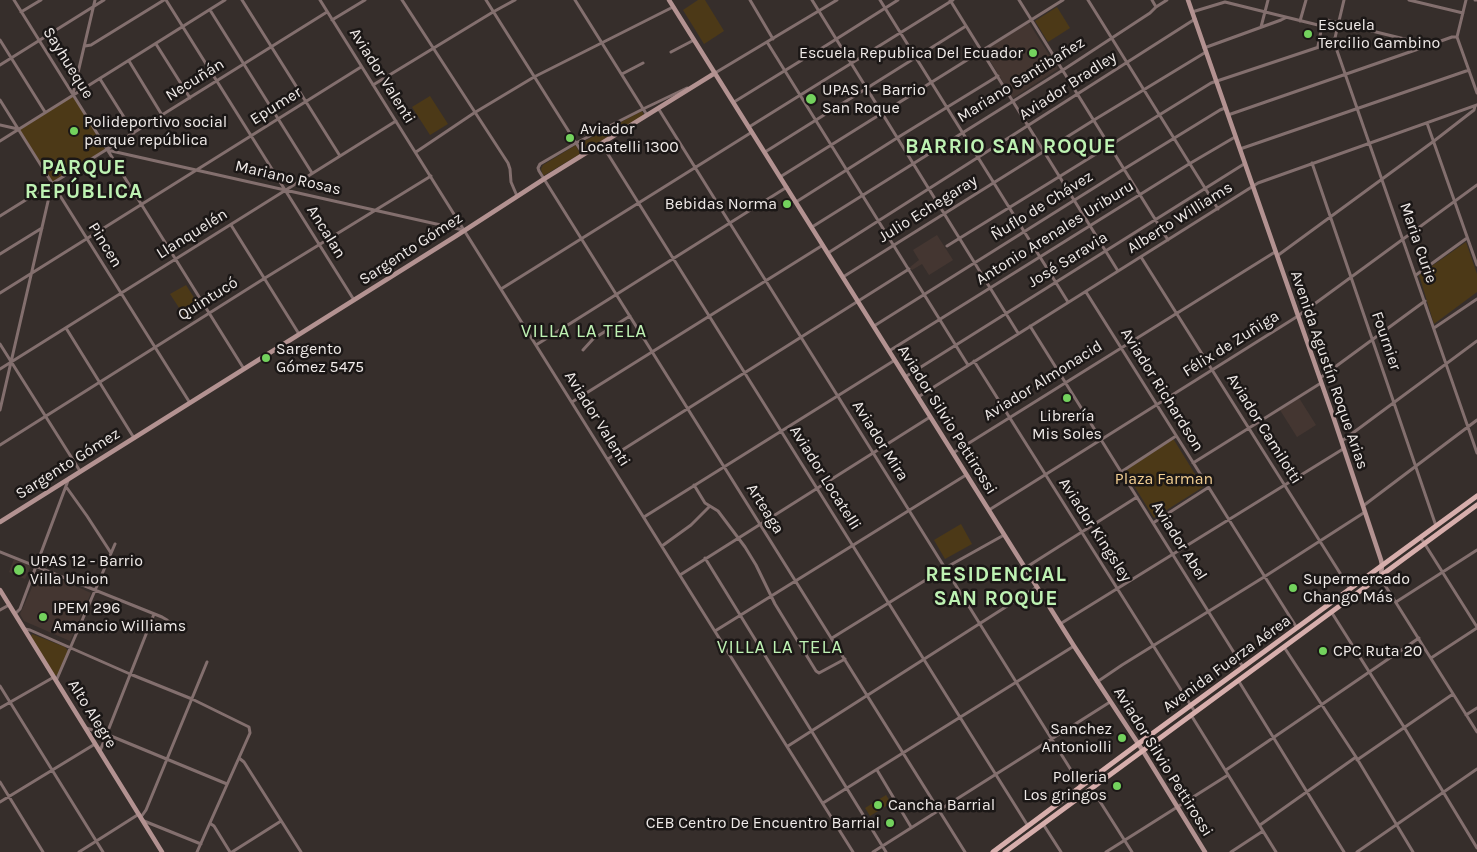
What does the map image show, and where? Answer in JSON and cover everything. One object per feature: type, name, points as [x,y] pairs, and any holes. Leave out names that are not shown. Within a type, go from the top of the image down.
[{"type":"main road","name":"Aviador Silvio Pettirossi","points":[[669,0],[1004,536],[1206,852]]},
{"type":"main road","name":"Avenida Agustín Roque Arias","points":[[1188,0],[1363,506],[1382,566],[1381,575]]},
{"type":"main road","name":"Sargento Gómez","points":[[0,522],[516,196],[716,73]]},
{"type":"main road","name":"Avenida Fuerza Aérea","points":[[992,852],[1477,496]]},
{"type":"main road","name":"Avenida Fuerza Aérea","points":[[1005,852],[1477,505]]},
{"type":"main road","name":"Alto Alegre","points":[[0,590],[162,852]]},
{"type":"main road","points":[[1265,661],[1298,633],[1297,628]]},
{"type":"street","name":"Sayhueque","points":[[14,0],[244,369]]},
{"type":"street","points":[[21,12],[41,0]]},
{"type":"street","points":[[73,94],[95,0]]},
{"type":"street","points":[[0,65],[104,0]]},
{"type":"street","points":[[85,46],[91,45],[165,0]]},
{"type":"street","name":"Ancalan","points":[[165,0],[354,300]]},
{"type":"street","points":[[0,140],[225,0]]},
{"type":"street","points":[[242,0],[340,156]]},
{"type":"street","name":"Aviador Valenti","points":[[320,0],[853,852]]},
{"type":"street","points":[[332,20],[365,0]]},
{"type":"street","points":[[402,0],[508,163],[511,182],[516,196]]},
{"type":"street","points":[[486,0],[583,154]]},
{"type":"street","points":[[373,85],[515,0]]},
{"type":"street","points":[[575,0],[647,115]]},
{"type":"street","points":[[750,0],[773,39]]},
{"type":"street","points":[[812,0],[1018,333]]},
{"type":"street","name":"Sargento Gómez","points":[[716,73],[837,0]]},
{"type":"street","points":[[880,0],[1068,302]]},
{"type":"street","points":[[819,50],[898,0]]},
{"type":"street","points":[[501,289],[695,168],[801,95],[951,0],[1118,272]]},
{"type":"street","points":[[1019,0],[1168,240]]},
{"type":"street","points":[[780,177],[1063,0]]},
{"type":"street","points":[[1088,0],[1218,209]]},
{"type":"street","points":[[1152,0],[1156,7]]},
{"type":"street","name":"Mariano Santibañez","points":[[812,227],[1063,70],[1150,13],[1166,0]]},
{"type":"street","points":[[1261,28],[1268,0]]},
{"type":"street","points":[[1300,21],[1306,0]]},
{"type":"street","points":[[947,246],[1159,114],[1216,81],[1334,42],[1344,0]]},
{"type":"street","points":[[1409,0],[1463,13]]},
{"type":"street","points":[[1466,0],[1457,37],[1477,93]]},
{"type":"street","points":[[1192,12],[1219,3],[1231,2],[1265,13],[1322,26]]},
{"type":"street","points":[[416,152],[474,113],[534,78],[673,7]]},
{"type":"street","points":[[210,10],[312,173]]},
{"type":"street","name":"Necuñán","points":[[0,216],[327,12]]},
{"type":"street","name":"Julio Echegaray","points":[[843,277],[1205,50],[1285,18]]},
{"type":"street","name":"Aviador Bradley","points":[[828,252],[1195,20]]},
{"type":"street","points":[[1318,47],[1325,20],[1427,46]]},
{"type":"street","points":[[765,152],[966,26]]},
{"type":"street","points":[[1228,116],[1345,74],[1457,37]]},
{"type":"street","points":[[0,40],[45,112]]},
{"type":"street","points":[[671,52],[694,40]]},
{"type":"street","points":[[767,42],[968,365]]},
{"type":"street","name":"Maria Curie","points":[[1334,42],[1477,453]]},
{"type":"street","points":[[156,44],[190,98]]},
{"type":"street","points":[[734,102],[802,60]]},
{"type":"street","points":[[129,61],[162,115]]},
{"type":"street","points":[[622,74],[643,63]]},
{"type":"street","name":"Epumer","points":[[0,292],[361,67]]},
{"type":"street","points":[[1239,149],[1469,70]]},
{"type":"street","points":[[796,202],[998,76]]},
{"type":"street","points":[[100,79],[134,133]]},
{"type":"street","points":[[544,179],[538,165],[643,108],[695,85]]},
{"type":"street","name":"Pincen","points":[[0,100],[190,403]]},
{"type":"street","name":"Alberto Williams","points":[[918,397],[1252,186],[1476,106]]},
{"type":"street","name":"Aviador Almonacid","points":[[953,453],[1176,313],[1276,254],[1434,141],[1474,110],[1476,106]]},
{"type":"street","name":"Aviador Mira","points":[[658,108],[1081,787]]},
{"type":"street","name":"Ñuflo de Chávez","points":[[874,326],[1024,231],[1225,108]]},
{"type":"street","name":"Llanquelén","points":[[0,369],[396,121]]},
{"type":"street","points":[[1427,123],[1477,263]]},
{"type":"street","points":[[0,125],[18,129]]},
{"type":"street","name":"Antonio Arenales Uriburu","points":[[889,351],[1235,137]]},
{"type":"street","name":"Aviador Locatelli","points":[[601,143],[1028,826]]},
{"type":"street","name":"Mariano Rosas","points":[[107,150],[464,230]]},
{"type":"street","name":"Fournier","points":[[1312,163],[1436,527]]},
{"type":"street","name":"José Saravia","points":[[905,377],[1244,164]]},
{"type":"street","name":"Quintucó","points":[[0,445],[431,176]]},
{"type":"street","name":"Arteaga","points":[[544,179],[965,852]]},
{"type":"street","points":[[0,410],[52,184]]},
{"type":"street","name":"Félix de Zuñiga","points":[[989,510],[1298,316],[1477,185]]},
{"type":"street","points":[[536,345],[787,187]]},
{"type":"street","points":[[231,224],[299,334]]},
{"type":"street","points":[[0,254],[42,228]]},
{"type":"street","points":[[1416,275],[1467,238]]},
{"type":"street","points":[[572,402],[823,245]]},
{"type":"street","name":"Aviador Camilotti","points":[[1141,257],[1350,589]]},
{"type":"street","points":[[608,459],[909,269]]},
{"type":"street","name":"Aviador Richardson","points":[[1086,292],[1297,628]]},
{"type":"street","points":[[1434,328],[1477,299]]},
{"type":"street","points":[[1193,463],[1320,381],[1424,301]]},
{"type":"street","points":[[582,350],[593,339],[630,316]]},
{"type":"street","name":"Aviador Abel","points":[[1030,326],[1244,668]]},
{"type":"street","points":[[66,328],[134,438]]},
{"type":"street","points":[[1341,442],[1477,341]]},
{"type":"street","points":[[0,344],[80,472]]},
{"type":"street","points":[[644,517],[895,360]]},
{"type":"street","name":"Aviador Kingsley","points":[[974,361],[1191,706],[1193,714],[1276,852]]},
{"type":"street","points":[[680,575],[930,417]]},
{"type":"street","points":[[1363,506],[1477,420]]},
{"type":"street","points":[[1121,472],[1176,436]]},
{"type":"street","points":[[1060,624],[1343,449]]},
{"type":"street","points":[[716,631],[966,475]]},
{"type":"street","points":[[15,614],[20,609],[69,478]]},
{"type":"street","points":[[694,486],[705,503],[718,511],[738,537],[756,566],[771,597],[816,671],[819,673],[845,659]]},
{"type":"street","points":[[66,488],[87,516],[111,554]]},
{"type":"street","points":[[1153,523],[1208,488]]},
{"type":"street","points":[[1025,568],[1137,497]]},
{"type":"street","points":[[662,546],[696,520],[710,506]]},
{"type":"street","points":[[1097,682],[1365,512]]},
{"type":"street","points":[[832,638],[945,568],[1004,536]]},
{"type":"street","points":[[1421,538],[1477,628],[1431,658]]},
{"type":"street","points":[[0,708],[55,679],[71,649],[115,544]]},
{"type":"street","points":[[1396,602],[1477,550]]},
{"type":"street","points":[[0,552],[154,614],[167,620],[174,628]]},
{"type":"street","points":[[705,558],[886,852]]},
{"type":"street","points":[[1381,575],[1383,582],[1477,732]]},
{"type":"street","points":[[788,746],[1037,587]]},
{"type":"street","points":[[0,610],[9,605]]},
{"type":"street","points":[[1331,612],[1404,727],[1477,848]]},
{"type":"street","points":[[100,751],[154,614]]},
{"type":"street","points":[[24,629],[192,699],[249,727],[250,733],[197,852]]},
{"type":"street","points":[[1106,852],[1227,772],[1419,638]]},
{"type":"street","points":[[823,804],[1074,646]]},
{"type":"street","points":[[1284,647],[1357,759],[1412,852]]},
{"type":"street","points":[[79,852],[146,810],[206,662]]},
{"type":"street","points":[[1238,680],[1344,852]]},
{"type":"street","points":[[0,686],[103,852]]},
{"type":"street","points":[[1260,825],[1454,694]]},
{"type":"street","points":[[873,852],[1110,702]]},
{"type":"street","points":[[1466,714],[1477,708]]},
{"type":"street","points":[[86,728],[106,734],[227,784]]},
{"type":"street","points":[[0,802],[96,743]]},
{"type":"street","points":[[239,758],[244,762],[301,852]]},
{"type":"street","points":[[1357,852],[1477,769]]},
{"type":"street","points":[[877,770],[911,827]]},
{"type":"street","points":[[0,782],[43,852]]},
{"type":"street","points":[[1092,788],[1132,852]]},
{"type":"street","points":[[144,821],[201,844]]},
{"type":"street","points":[[210,824],[214,826],[231,852],[281,821]]},
{"type":"street","points":[[1043,824],[1061,852]]},
{"type":"street","points":[[1231,852],[1263,831]]},
{"type":"shaded area","points":[[1029,23],[1058,69],[1013,98],[984,51]]},
{"type":"shaded area","points":[[937,235],[953,260],[929,275],[922,264],[912,270],[910,267],[919,260],[913,250]]},
{"type":"shaded area","points":[[1299,398],[1316,425],[1297,437],[1280,410]]},
{"type":"shaded area","name":"UPAS 12 - Barrio Villa Union","points":[[14,559],[31,566],[25,579],[9,572]]},
{"type":"shaded area","points":[[40,570],[91,593],[70,641],[24,621],[20,614]]},
{"type":"green space","points":[[698,0],[705,0],[724,31],[704,44],[683,10]]},
{"type":"green space","points":[[1057,7],[1070,28],[1048,42],[1035,21]]},
{"type":"green space","points":[[73,94],[107,150],[52,184],[18,129]]},
{"type":"green space","points":[[430,96],[448,124],[430,135],[412,107]]},
{"type":"green space","points":[[642,111],[644,115],[585,151],[579,144]]},
{"type":"green space","points":[[576,145],[580,154],[543,176],[541,169],[543,165]]},
{"type":"green space","points":[[1466,242],[1477,274],[1477,292],[1434,324],[1419,275]]},
{"type":"green space","points":[[186,285],[202,310],[187,320],[170,294]]},
{"type":"green space","name":"Plaza Farman","points":[[1174,440],[1203,487],[1154,518],[1125,471]]},
{"type":"green space","points":[[961,524],[972,544],[945,559],[934,540]]},
{"type":"green space","points":[[32,634],[65,647],[68,651],[58,675],[55,675],[31,637]]},
{"type":"green space","name":"Cancha Barrial","points":[[886,795],[891,803],[870,816],[865,808]]},
{"type":"place","name":"Escuela Tercilio Gambino","points":[[1308,34]]},
{"type":"place","name":"Escuela Republica Del Ecuador","points":[[1033,53]]},
{"type":"place","name":"UPAS 1 - Barrio San Roque","points":[[811,99]]},
{"type":"place","name":"Polideportivo social parque república","points":[[74,131]]},
{"type":"place","name":"Aviador Locatelli 1300","points":[[570,138]]},
{"type":"place","name":"Bebidas Norma","points":[[787,204]]},
{"type":"place","name":"Sargento Gómez 5475","points":[[266,358]]},
{"type":"place","name":"Librería Mis Soles","points":[[1067,398]]},
{"type":"place","name":"UPAS 12 - Barrio Villa Union","points":[[19,570]]},
{"type":"place","name":"Supermercado Chango Más","points":[[1293,588]]},
{"type":"place","name":"IPEM 296 Amancio Williams","points":[[43,617]]},
{"type":"place","name":"CPC Ruta 20","points":[[1323,651]]},
{"type":"place","name":"Sanchez Antoniolli","points":[[1122,738]]},
{"type":"place","name":"Polleria Los gringos","points":[[1117,786]]},
{"type":"place","name":"Cancha Barrial","points":[[878,805]]},
{"type":"place","name":"CEB Centro De Encuentro Barrial","points":[[890,823]]},
{"type":"district","name":"BARRIO SAN ROQUE","points":[[1011,147]]},
{"type":"district","name":"PARQUE REPÚBLICA","points":[[84,180]]},
{"type":"district","name":"VILLA LA TELA","points":[[584,332]]},
{"type":"district","name":"RESIDENCIAL SAN ROQUE","points":[[996,587]]},
{"type":"district","name":"VILLA LA TELA","points":[[780,648]]}]
